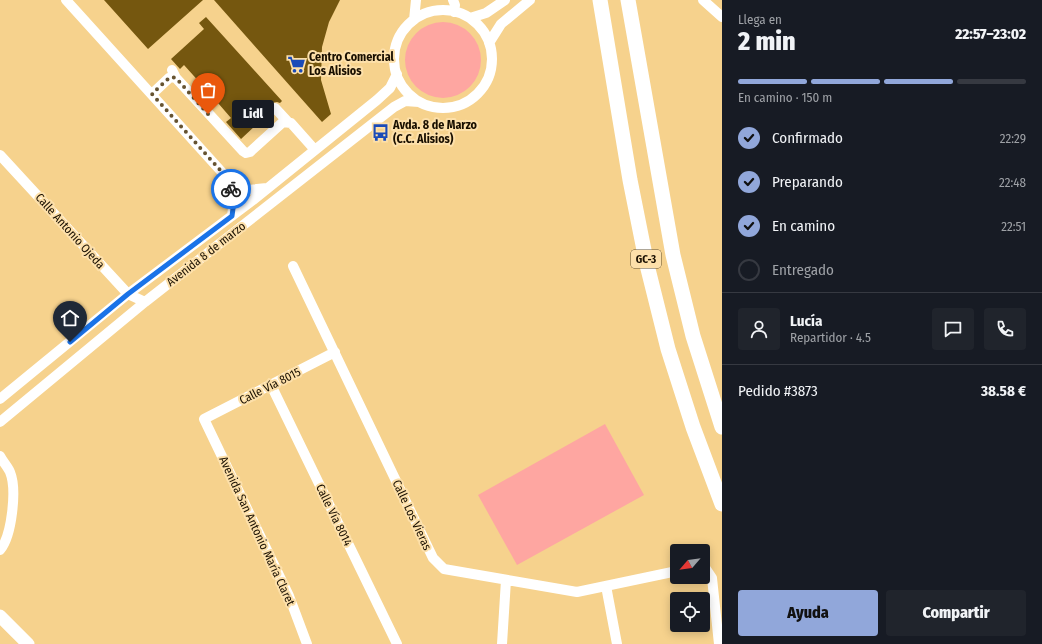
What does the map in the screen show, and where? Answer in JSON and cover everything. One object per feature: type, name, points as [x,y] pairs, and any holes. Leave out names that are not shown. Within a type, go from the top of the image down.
[{"type":"highway","name":"GC-3","points":[[628,1],[673,255],[693,336],[722,427]]},
{"type":"highway","name":"GC-3","points":[[600,3],[630,180],[647,265],[670,356],[693,427],[722,504]]},
{"type":"main road","points":[[0,616],[28,644]]},
{"type":"street","points":[[66,0],[229,180],[248,190],[267,188]]},
{"type":"street","points":[[417,0],[430,12]]},
{"type":"street","points":[[414,20],[417,0]]},
{"type":"street","points":[[453,0],[455,5],[454,12]]},
{"type":"street","points":[[468,17],[494,0]]},
{"type":"street","points":[[468,17],[486,13],[505,0]]},
{"type":"street","points":[[489,43],[501,24],[530,0]]},
{"type":"street","points":[[703,0],[722,17]]},
{"type":"street","points":[[442,10],[454,12],[468,17],[482,29],[489,43],[492,60],[489,77],[480,91],[467,102],[451,108],[434,107],[419,102],[409,94],[402,85],[397,74],[394,59],[397,44],[403,31],[414,20],[430,12],[442,10]]},
{"type":"street","points":[[152,94],[173,73],[246,153],[250,152],[283,122],[288,122]]},
{"type":"street","name":"Avenida 8 de marzo","points":[[0,399],[128,294],[253,200],[377,100],[390,88],[397,74]]},
{"type":"street","name":"Avenida 8 de marzo","points":[[0,422],[145,302],[394,107],[405,101],[419,102]]},
{"type":"street","points":[[275,108],[288,122],[291,123],[315,150]]},
{"type":"street","name":"Calle Antonio Ojeda","points":[[0,154],[128,294],[145,302]]},
{"type":"street","points":[[229,180],[234,201],[232,216]]},
{"type":"street","name":"Calle Los Vieras","points":[[293,266],[433,558],[444,569],[577,592],[670,572]]},
{"type":"street","name":"Calle Vía 8015","points":[[204,419],[335,352]]},
{"type":"street","name":"Calle Vía 8014","points":[[271,385],[398,644]]},
{"type":"street","name":"Avenida San Antonio María Claret","points":[[204,419],[289,596],[307,644]]},
{"type":"street","points":[[0,456],[10,473],[14,499],[11,523],[0,550]]},
{"type":"street","points":[[710,575],[712,578],[719,644]]},
{"type":"street","points":[[502,644],[506,580]]},
{"type":"street","points":[[606,586],[617,644]]},
{"type":"shaded area","points":[[443,22],[457,25],[470,33],[478,46],[481,60],[478,74],[470,87],[457,95],[443,98],[429,95],[416,87],[408,74],[405,60],[408,46],[416,33],[429,25]]},
{"type":"shaded area","points":[[605,424],[644,495],[517,565],[478,495]]},
{"type":"building","points":[[104,0],[203,0],[148,49]]},
{"type":"building","name":"Centro Comercial Los Alisios","points":[[214,0],[340,0],[329,22],[322,47],[321,80],[331,114],[322,122]]},
{"type":"building","points":[[206,17],[282,101],[280,103],[271,103],[269,106],[270,112],[241,139],[226,122],[231,118],[218,103],[214,106],[207,98],[211,95],[184,65],[180,69],[171,59],[204,29],[199,23]]},
{"type":"way so far","points":[[208,114],[176,78],[169,78],[152,94],[229,180],[231,189]]},
{"type":"place","name":"Centro Comercial Los Alisios","points":[[296,64]]},
{"type":"place","name":"Lidl","points":[[208,114]]},
{"type":"place","name":"Avda. 8 de Marzo (C.C. Alisios)","points":[[380,132]]},
{"type":"route","points":[[70,342],[128,294],[232,216],[234,201],[231,189]]}]
